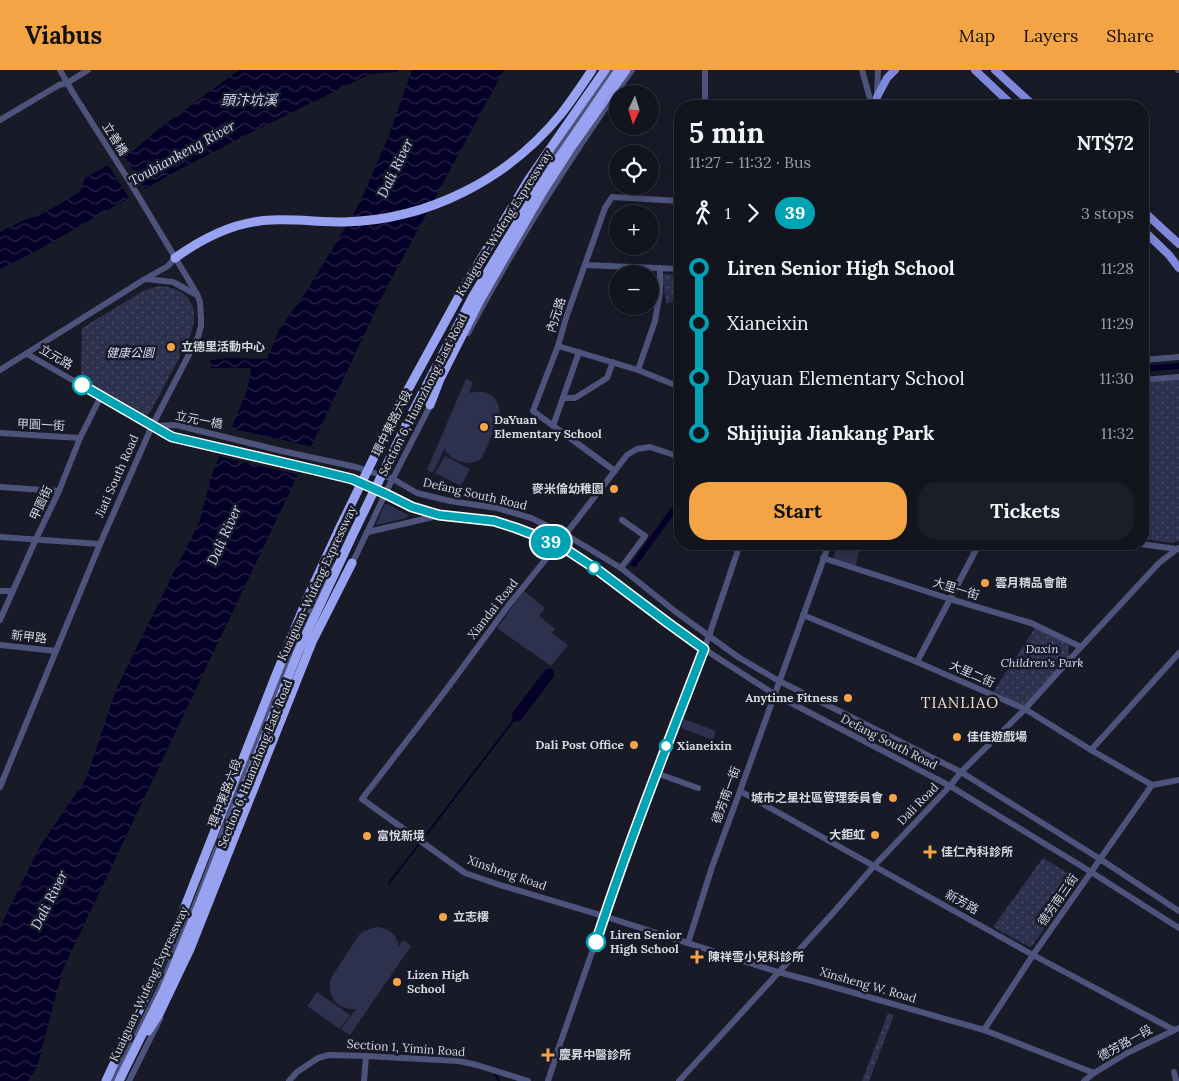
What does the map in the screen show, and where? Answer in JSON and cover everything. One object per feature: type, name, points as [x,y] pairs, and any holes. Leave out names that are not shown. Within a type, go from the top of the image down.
[{"type":"highway","points":[[175,258],[220,232],[245,223],[271,220],[344,222],[378,219],[420,210],[458,196],[491,177],[528,148],[560,115],[592,70]]},
{"type":"highway","name":"Kuaiguan-Wufeng Expressway","points":[[106,1081],[173,937],[307,599],[399,406],[463,289],[530,179],[605,70]]},
{"type":"highway","name":"Kuaiguan-Wufeng Expressway","points":[[119,1081],[164,990],[201,901],[298,652],[346,547],[408,421],[473,296],[539,187],[619,70]]},
{"type":"highway","points":[[430,405],[440,379],[480,300],[543,191],[626,70]]},
{"type":"highway","points":[[138,1042],[149,1031],[159,1014],[190,949],[312,642],[352,563]]},
{"type":"main road","points":[[876,97],[895,70]]},
{"type":"main road","points":[[974,70],[1006,100]]},
{"type":"main road","points":[[995,70],[1028,100]]},
{"type":"main road","points":[[1149,216],[1179,244]]},
{"type":"main road","points":[[1149,236],[1169,255],[1179,268]]},
{"type":"street","name":"立善橋","points":[[60,70],[175,258]]},
{"type":"street","points":[[0,120],[88,70]]},
{"type":"street","name":"環中東路六段","points":[[114,1081],[160,988],[197,900],[302,630],[378,475],[470,295],[535,184],[610,70]]},
{"type":"street","name":"Section 6, Huanzhong East Road","points":[[129,1081],[188,959],[316,641],[392,479],[484,302],[521,238],[598,118],[632,70]]},
{"type":"street","points":[[705,70],[705,100]]},
{"type":"street","points":[[862,70],[871,100]]},
{"type":"street","points":[[875,100],[878,70]]},
{"type":"street","name":"內元路","points":[[614,471],[533,411],[558,346],[605,208],[612,197],[674,200]]},
{"type":"street","points":[[0,370],[144,279],[168,266],[175,258]]},
{"type":"street","name":"Jiati South Road","points":[[0,788],[100,544],[152,426],[199,335],[201,310],[197,294],[175,258]]},
{"type":"street","points":[[586,265],[674,269]]},
{"type":"street","points":[[638,370],[656,321],[660,292],[660,269]]},
{"type":"street","points":[[144,279],[172,282],[197,294]]},
{"type":"street","points":[[558,346],[638,370],[674,385]]},
{"type":"street","points":[[553,426],[579,352]]},
{"type":"street","name":"立元路","points":[[27,354],[152,426]]},
{"type":"street","points":[[1149,359],[1179,357]]},
{"type":"street","points":[[563,398],[575,398],[607,378],[613,362]]},
{"type":"street","points":[[1149,379],[1179,377]]},
{"type":"street","name":"甲園街","points":[[0,620],[100,396]]},
{"type":"street","name":"立元一橋","points":[[152,426],[163,428],[176,425],[356,467],[378,475]]},
{"type":"street","name":"立元一橋","points":[[163,428],[172,437],[352,479],[372,488]]},
{"type":"street","name":"甲園一街","points":[[0,433],[80,438]]},
{"type":"street","name":"Xiandai Road","points":[[362,799],[508,606],[627,455],[637,449],[650,447],[674,455]]},
{"type":"street","name":"Defang South Road","points":[[378,475],[392,479],[418,493],[450,501],[497,508],[531,518],[565,534],[620,568],[738,657],[779,681],[961,772],[1179,911]]},
{"type":"street","points":[[0,487],[59,491]]},
{"type":"street","name":"Defang South Road","points":[[372,488],[412,507],[439,515],[494,521],[558,544],[599,571],[704,649],[774,694],[950,786],[1179,928]]},
{"type":"street","points":[[368,532],[439,515]]},
{"type":"street","points":[[620,568],[646,536],[622,520]]},
{"type":"street","points":[[0,537],[100,544]]},
{"type":"street","points":[[1149,545],[1178,548],[1179,558]]},
{"type":"street","name":"Dali Road","points":[[678,1081],[961,772],[1026,709],[1159,564],[1178,548]]},
{"type":"street","points":[[548,1081],[604,916],[656,773],[709,636],[738,550]]},
{"type":"street","name":"德芳南一街","points":[[688,943],[712,866],[826,550]]},
{"type":"street","points":[[917,662],[976,550]]},
{"type":"street","name":"大里一街","points":[[823,558],[950,599],[1031,622],[1081,647]]},
{"type":"street","points":[[0,591],[12,592]]},
{"type":"street","name":"大里二街","points":[[804,615],[1026,709],[1091,750],[1152,785]]},
{"type":"street","name":"新甲路","points":[[0,645],[56,651]]},
{"type":"street","points":[[1091,750],[1179,654]]},
{"type":"street","points":[[656,773],[698,788]]},
{"type":"street","points":[[1152,785],[1179,780]]},
{"type":"street","name":"德芳南三街","points":[[984,1030],[1033,955],[1152,785]]},
{"type":"street","name":"新芳路","points":[[740,791],[1033,955],[1176,1029]]},
{"type":"street","name":"Xinsheng Road","points":[[362,799],[465,873],[604,916]]},
{"type":"street","name":"Xinsheng W. Road","points":[[604,916],[778,972],[984,1030],[1094,1073]]},
{"type":"street","points":[[174,954],[188,959]]},
{"type":"street","name":"德芳路一段","points":[[1084,1081],[1127,1053],[1176,1029]]},
{"type":"street","name":"Section 1, Yimin Road","points":[[290,1081],[297,1072],[318,1058],[329,1055],[459,1061],[528,1081]]},
{"type":"street","points":[[364,1081],[366,1056]]},
{"type":"street","points":[[1174,1072],[1176,1081]]},
{"type":"green space","points":[[662,274],[674,274],[674,301],[666,304]]},
{"type":"green space","name":"健康公園","points":[[159,286],[169,287],[184,294],[193,307],[194,323],[186,345],[147,416],[81,378],[82,328],[145,290]]},
{"type":"green space","points":[[466,379],[473,382],[469,393],[484,392],[492,396],[496,401],[499,406],[498,421],[481,459],[465,463],[460,462],[451,457],[444,449],[433,473],[427,470]]},
{"type":"green space","points":[[1179,380],[1179,541],[1172,543],[1149,540],[1149,382]]},
{"type":"green space","points":[[445,456],[470,469],[461,486],[435,473]]},
{"type":"green space","points":[[385,504],[408,515],[407,518],[376,525]]},
{"type":"green space","points":[[836,550],[859,550],[856,565],[833,560]]},
{"type":"green space","points":[[524,591],[545,608],[539,616],[555,629],[552,633],[568,645],[551,666],[497,628]]},
{"type":"green space","name":"Daxin Children's Park","points":[[1035,628],[1068,643],[1069,657],[1025,707],[993,692]]},
{"type":"green space","points":[[684,719],[716,731],[713,740],[681,728]]},
{"type":"green space","points":[[1043,858],[1076,878],[1076,883],[1030,947],[993,927]]},
{"type":"green space","points":[[377,927],[391,932],[399,946],[403,940],[411,946],[350,1035],[341,1029],[356,1009],[345,1008],[333,999],[330,991],[331,978],[359,935],[364,931]]},
{"type":"green space","points":[[317,992],[350,1015],[340,1029],[307,1006]]},
{"type":"green space","points":[[888,1013],[894,1015],[869,1081],[862,1081]]},
{"type":"water","name":"頭汴坑溪","points":[[239,70],[399,70],[397,72],[370,74],[248,134],[173,173],[34,252],[0,269],[0,232],[51,209],[80,192],[85,178],[133,151],[156,131]]},
{"type":"water","name":"Dali River","points":[[412,70],[504,70],[386,289],[63,969],[37,1067],[28,1081],[0,1081],[0,927],[40,846],[86,779],[117,687],[199,523],[212,474],[247,391],[251,368],[211,368],[210,360],[231,358],[267,359],[279,330],[306,292],[353,215],[388,138]]},
{"type":"pier","points":[[123,154],[146,191],[130,200],[107,163]]},
{"type":"pier","points":[[229,428],[314,447],[300,475],[217,456]]},
{"type":"waterway","points":[[1149,368],[1179,366]]},
{"type":"waterway","points":[[634,564],[674,509]]},
{"type":"waterway","points":[[517,716],[549,674]]},
{"type":"waterway","points":[[423,839],[517,716]]},
{"type":"waterway","points":[[389,883],[420,843]]},
{"type":"waterway","points":[[495,1074],[499,1081]]},
{"type":"bus line","name":"39","points":[[82,385],[172,437],[352,479],[412,507],[439,515],[494,521],[558,544],[599,571],[704,649],[656,773],[596,942]]},
{"type":"place","name":"立德里活動中心","points":[[171,347]]},
{"type":"place","name":"DaYuan Elementary School","points":[[484,427]]},
{"type":"place","name":"麥米倫幼稚園","points":[[614,489]]},
{"type":"place","name":"雲月精品會館","points":[[985,583]]},
{"type":"place","name":"Anytime Fitness","points":[[848,698]]},
{"type":"place","name":"佳佳遊戲場","points":[[957,737]]},
{"type":"place","name":"Dali Post Office","points":[[634,745]]},
{"type":"place","name":"Xianeixin","points":[[666,746]]},
{"type":"place","name":"城市之星社區管理委員會","points":[[893,798]]},
{"type":"place","name":"大鉅虹","points":[[875,835]]},
{"type":"place","name":"富悅新境","points":[[367,836]]},
{"type":"place","name":"佳仁內科診所","points":[[930,852]]},
{"type":"place","name":"立志樓","points":[[443,917]]},
{"type":"place","name":"Liren Senior High School","points":[[596,942]]},
{"type":"place","name":"陳祥雪小兒科診所","points":[[697,957]]},
{"type":"place","name":"Lizen High School","points":[[397,982]]},
{"type":"place","name":"慶昇中醫診所","points":[[548,1055]]},
{"type":"district","name":"TIANLIAO","points":[[960,703]]},
{"type":"water label","name":"Toubiankeng River","points":[[182,153]]}]
